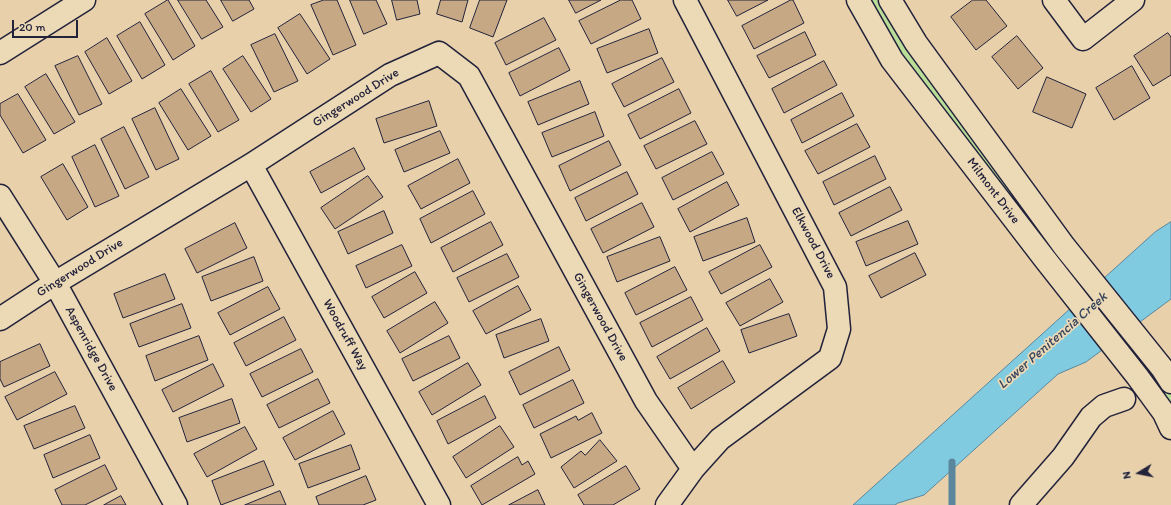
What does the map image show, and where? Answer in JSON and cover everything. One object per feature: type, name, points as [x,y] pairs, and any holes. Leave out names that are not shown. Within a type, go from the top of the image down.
[{"type":"street","points":[[0,53],[84,0]]},
{"type":"street","name":"Elkwood Drive","points":[[666,505],[693,469],[720,440],[830,358],[839,329],[835,286],[685,0]]},
{"type":"street","name":"Milmont Drive","points":[[858,0],[892,60],[1049,265],[1137,376],[1164,413],[1171,428]]},
{"type":"street","name":"Milmont Drive","points":[[890,0],[916,43],[1068,250],[1171,382]]},
{"type":"street","points":[[1054,0],[1083,39],[1133,0]]},
{"type":"street","name":"Gingerwood Drive","points":[[0,319],[55,283],[251,165],[390,75],[439,53],[469,76],[646,401],[693,469]]},
{"type":"street","name":"Woodruff Way","points":[[251,165],[439,505]]},
{"type":"street","name":"Aspenridge Drive","points":[[0,196],[55,283],[176,505]]},
{"type":"street","points":[[1021,505],[1063,457],[1091,417],[1104,406],[1124,399]]},
{"type":"green space","points":[[866,0],[881,0],[1171,389],[1171,408],[912,71]]},
{"type":"water","points":[[1171,222],[1171,299],[1086,362],[1058,374],[924,495],[895,505],[853,505],[1155,232]]},
{"type":"building","points":[[168,0],[195,46],[173,60],[145,14]]},
{"type":"building","points":[[178,0],[206,0],[223,27],[202,39]]},
{"type":"building","points":[[221,0],[249,0],[254,9],[233,21]]},
{"type":"building","points":[[324,0],[337,0],[356,45],[333,55],[311,5]]},
{"type":"building","points":[[350,0],[376,0],[387,24],[364,34]]},
{"type":"building","points":[[392,0],[417,0],[420,14],[397,20]]},
{"type":"building","points":[[441,0],[468,0],[462,22],[437,14]]},
{"type":"building","points":[[480,0],[507,0],[493,37],[470,28]]},
{"type":"building","points":[[569,0],[601,0],[576,13]]},
{"type":"building","points":[[621,0],[632,0],[641,19],[591,44],[579,21]]},
{"type":"building","points":[[728,0],[768,0],[737,16]]},
{"type":"building","points":[[793,0],[804,23],[754,49],[742,26]]},
{"type":"building","points":[[973,0],[986,0],[1007,26],[976,50],[951,17]]},
{"type":"building","points":[[300,14],[330,59],[307,74],[278,28]]},
{"type":"building","points":[[544,18],[556,40],[506,65],[495,43]]},
{"type":"building","points":[[140,22],[165,65],[142,79],[117,36]]},
{"type":"building","points":[[649,29],[658,53],[607,73],[597,49]]},
{"type":"building","points":[[805,32],[816,55],[769,78],[757,56]]},
{"type":"building","points":[[1168,33],[1171,37],[1171,75],[1153,86],[1134,56]]},
{"type":"building","points":[[275,34],[298,81],[274,92],[251,45]]},
{"type":"building","points":[[1017,36],[1043,68],[1018,89],[992,57]]},
{"type":"building","points":[[107,38],[132,81],[109,94],[85,52]]},
{"type":"building","points":[[559,48],[570,70],[520,96],[509,73]]},
{"type":"building","points":[[78,56],[102,104],[79,115],[55,66]]},
{"type":"building","points":[[243,56],[271,99],[251,112],[223,69]]},
{"type":"building","points":[[662,58],[674,82],[624,107],[612,84]]},
{"type":"building","points":[[824,61],[837,85],[784,113],[772,89]]},
{"type":"building","points":[[1132,66],[1150,98],[1114,120],[1096,88]]},
{"type":"building","points":[[211,71],[239,120],[218,132],[189,84]]},
{"type":"building","points":[[46,74],[75,122],[54,134],[25,87]]},
{"type":"building","points":[[1047,77],[1086,94],[1072,128],[1033,112]]},
{"type":"building","points":[[580,81],[589,104],[538,125],[528,102]]},
{"type":"building","points":[[181,89],[211,136],[188,150],[159,103]]},
{"type":"building","points":[[679,89],[691,113],[640,139],[628,115]]},
{"type":"building","points":[[842,93],[854,116],[802,143],[791,120]]},
{"type":"building","points":[[18,94],[46,140],[23,153],[0,115],[0,104]]},
{"type":"building","points":[[429,101],[437,126],[384,143],[376,119]]},
{"type":"building","points":[[155,108],[179,159],[156,170],[132,119]]},
{"type":"building","points":[[595,112],[604,136],[552,157],[542,133]]},
{"type":"building","points":[[695,121],[707,144],[656,169],[644,146]]},
{"type":"building","points":[[857,124],[870,147],[818,174],[805,151]]},
{"type":"building","points":[[124,127],[149,177],[125,189],[101,139]]},
{"type":"building","points":[[440,131],[450,153],[404,172],[395,150]]},
{"type":"building","points":[[609,141],[621,165],[570,191],[559,166]]},
{"type":"building","points":[[95,145],[119,196],[95,207],[72,157]]},
{"type":"building","points":[[354,148],[365,169],[321,193],[310,172]]},
{"type":"building","points":[[712,152],[724,174],[673,200],[662,178]]},
{"type":"building","points":[[875,156],[886,179],[834,205],[823,182]]},
{"type":"building","points":[[458,159],[470,183],[421,209],[408,186]]},
{"type":"building","points":[[63,164],[88,207],[67,220],[41,177]]},
{"type":"building","points":[[627,172],[638,194],[586,221],[575,198]]},
{"type":"building","points":[[368,176],[383,197],[335,229],[321,208]]},
{"type":"building","points":[[727,182],[739,205],[690,232],[678,209]]},
{"type":"building","points":[[890,187],[902,210],[851,236],[839,213]]},
{"type":"building","points":[[473,191],[485,214],[431,243],[420,219]]},
{"type":"building","points":[[642,203],[654,227],[603,253],[591,229]]},
{"type":"building","points":[[384,211],[393,233],[348,254],[338,232]]},
{"type":"building","points":[[747,218],[755,242],[703,261],[694,237]]},
{"type":"building","points":[[908,221],[918,244],[866,266],[856,242]]},
{"type":"building","points":[[491,222],[503,245],[453,272],[441,248]]},
{"type":"building","points":[[235,223],[247,248],[197,273],[185,249]]},
{"type":"building","points":[[660,237],[670,261],[617,282],[607,257]]},
{"type":"building","points":[[402,245],[412,266],[366,288],[356,266]]},
{"type":"building","points":[[760,245],[772,267],[721,294],[709,272]]},
{"type":"building","points":[[915,253],[926,275],[881,298],[869,276]]},
{"type":"building","points":[[507,254],[519,277],[469,302],[457,278]]},
{"type":"building","points":[[254,257],[263,281],[211,301],[202,277]]},
{"type":"building","points":[[675,267],[687,290],[636,315],[625,293]]},
{"type":"building","points":[[415,272],[427,293],[384,318],[372,297]]},
{"type":"building","points":[[165,274],[175,299],[123,318],[114,294]]},
{"type":"building","points":[[770,279],[783,302],[740,326],[726,303]]},
{"type":"building","points":[[518,286],[531,310],[486,334],[473,311]]},
{"type":"building","points":[[268,287],[280,309],[230,335],[218,313]]},
{"type":"building","points":[[691,297],[703,320],[652,347],[640,323]]},
{"type":"building","points":[[435,302],[448,323],[400,353],[387,331]]},
{"type":"building","points":[[182,304],[191,328],[139,347],[130,324]]},
{"type":"building","points":[[789,314],[797,336],[749,353],[741,330]]},
{"type":"building","points":[[284,317],[296,340],[246,366],[234,343]]},
{"type":"building","points":[[541,319],[549,341],[504,358],[496,335]]},
{"type":"building","points":[[707,328],[720,351],[670,379],[657,357]]},
{"type":"building","points":[[199,336],[208,360],[155,381],[146,356]]},
{"type":"building","points":[[449,336],[460,358],[413,381],[402,359]]},
{"type":"building","points":[[40,344],[50,366],[4,387],[0,379],[0,362]]},
{"type":"building","points":[[559,347],[570,370],[520,395],[509,372]]},
{"type":"building","points":[[301,349],[313,372],[262,397],[250,374]]},
{"type":"building","points":[[723,361],[735,382],[691,409],[678,388]]},
{"type":"building","points":[[468,363],[481,385],[432,415],[419,392]]},
{"type":"building","points":[[213,364],[224,386],[173,412],[162,390]]},
{"type":"building","points":[[55,372],[67,394],[17,420],[5,397]]},
{"type":"building","points":[[318,379],[330,403],[279,428],[267,405]]},
{"type":"building","points":[[573,380],[584,403],[534,428],[523,405]]},
{"type":"building","points":[[485,396],[496,418],[448,444],[437,421]]},
{"type":"building","points":[[232,399],[240,423],[187,442],[179,418]]},
{"type":"building","points":[[75,406],[85,428],[34,449],[24,426]]},
{"type":"building","points":[[333,411],[345,434],[295,460],[283,438]]},
{"type":"building","points":[[592,413],[602,433],[551,458],[540,434],[576,416],[578,420]]},
{"type":"building","points":[[500,426],[514,447],[466,478],[453,457]]},
{"type":"building","points":[[245,427],[257,449],[207,477],[194,454]]},
{"type":"building","points":[[90,435],[100,458],[53,478],[44,455]]},
{"type":"building","points":[[600,440],[617,461],[574,488],[561,467],[581,451],[585,455]]},
{"type":"building","points":[[351,445],[360,469],[308,488],[299,464]]},
{"type":"building","points":[[518,457],[522,465],[528,461],[535,474],[482,505],[471,486]]},
{"type":"building","points":[[264,461],[274,485],[221,505],[212,481]]},
{"type":"building","points":[[105,465],[117,489],[85,505],[62,505],[55,490]]},
{"type":"building","points":[[626,466],[640,489],[613,505],[584,505],[578,495]]},
{"type":"building","points":[[366,476],[376,500],[363,505],[319,505],[316,497]]},
{"type":"building","points":[[538,490],[545,505],[509,505]]},
{"type":"building","points":[[280,491],[286,505],[245,505]]},
{"type":"building","points":[[121,496],[126,505],[104,505]]},
{"type":"waterway","name":"Lower Penitencia Creek","points":[[952,462],[952,505]]}]
